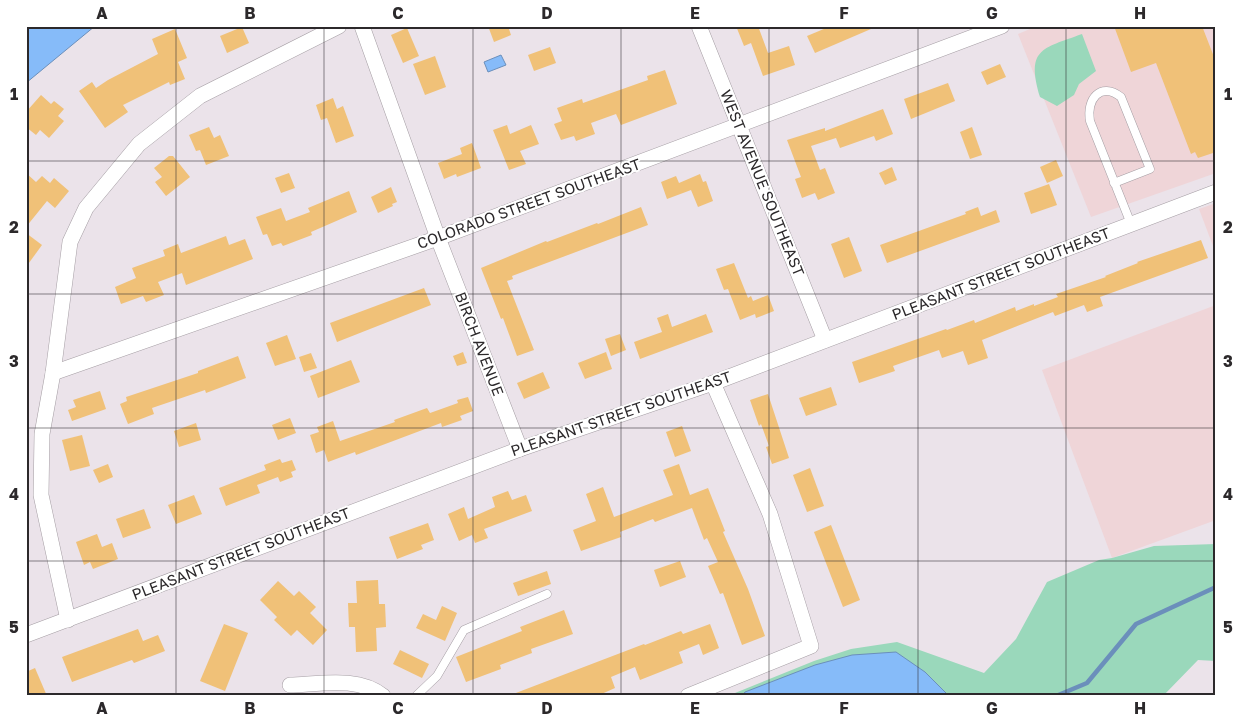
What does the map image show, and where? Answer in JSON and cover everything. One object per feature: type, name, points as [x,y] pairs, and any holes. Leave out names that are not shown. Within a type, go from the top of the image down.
[{"type":"street","points":[[68,620],[41,495],[42,434],[53,373],[70,242],[86,208],[139,144],[200,96],[339,26]]},
{"type":"street","name":"BIRCH AVENUE","points":[[362,26],[438,238],[520,449]]},
{"type":"street","name":"WEST AVENUE SOUTHEAST","points":[[699,26],[825,340]]},
{"type":"street","name":"COLORADO STREET SOUTHEAST","points":[[53,373],[438,238],[1002,26]]},
{"type":"street","name":"PLEASANT STREET SOUTHEAST","points":[[26,635],[520,449],[714,383],[1131,224],[1215,196]]},
{"type":"street","points":[[688,696],[811,646],[770,514],[714,383]]},
{"type":"street","points":[[290,685],[346,683],[375,689],[383,696]]},
{"type":"lane","points":[[1114,183],[1150,169],[1121,96],[1114,91],[1104,91],[1091,102],[1088,112],[1090,121],[1114,183],[1131,224]]},
{"type":"lane","points":[[416,696],[437,676],[464,630],[547,594]]},
{"type":"shaded area","points":[[1037,26],[1216,26],[1216,173],[1091,217],[1018,34]]},
{"type":"shaded area","points":[[1216,203],[1216,254],[1199,209]]},
{"type":"shaded area","points":[[1216,305],[1216,520],[1112,558],[1042,370]]},
{"type":"green space","points":[[1082,34],[1096,71],[1079,84],[1074,95],[1057,106],[1040,97],[1036,81],[1036,60],[1040,53],[1047,48]]},
{"type":"green space","points":[[1216,544],[1216,661],[1198,660],[1163,696],[949,696],[941,689],[745,692],[742,696],[733,696],[735,693],[814,661],[851,649],[897,642],[984,673],[1016,639],[1047,582],[1099,560],[1154,546]]},
{"type":"water","points":[[26,26],[95,26],[26,83]]},
{"type":"water","points":[[501,55],[506,65],[488,72],[484,62]]},
{"type":"water","points":[[896,652],[925,672],[949,696],[742,696],[745,692],[815,665],[852,655]]},
{"type":"building","points":[[488,26],[508,26],[511,35],[494,42]]},
{"type":"building","points":[[736,26],[758,26],[768,53],[789,46],[795,65],[763,76],[751,43],[744,46]]},
{"type":"building","points":[[831,26],[878,26],[815,53],[807,36]]},
{"type":"building","points":[[1114,26],[1202,26],[1216,62],[1216,152],[1198,158],[1195,152],[1191,154],[1156,63],[1131,72]]},
{"type":"building","points":[[242,27],[249,43],[227,53],[220,36]]},
{"type":"building","points":[[407,28],[419,56],[403,63],[391,35]]},
{"type":"building","points":[[175,29],[187,58],[178,62],[185,79],[170,85],[169,82],[123,105],[128,112],[105,128],[79,91],[92,82],[96,88],[158,54],[152,39]]},
{"type":"building","points":[[550,47],[556,63],[534,71],[528,55]]},
{"type":"building","points":[[435,56],[446,87],[425,95],[413,64]]},
{"type":"building","points":[[1000,64],[1006,77],[987,85],[981,72]]},
{"type":"building","points":[[665,70],[677,104],[621,125],[616,114],[591,123],[595,134],[576,141],[574,136],[561,140],[554,124],[562,121],[557,108],[582,99],[583,103],[648,80],[647,76]]},
{"type":"building","points":[[948,83],[955,101],[911,119],[904,99]]},
{"type":"building","points":[[41,95],[51,104],[54,101],[64,109],[58,116],[64,121],[49,138],[40,130],[36,135],[26,127],[26,112]]},
{"type":"building","points":[[333,98],[337,109],[343,106],[354,136],[336,143],[327,118],[321,120],[316,105]]},
{"type":"building","points":[[883,109],[893,134],[876,141],[874,136],[840,148],[836,138],[811,146],[820,170],[825,168],[835,193],[818,200],[815,193],[802,198],[795,179],[801,177],[787,140],[825,128],[825,131]]},
{"type":"building","points":[[507,125],[510,134],[531,125],[539,144],[520,151],[526,164],[509,170],[493,130]]},
{"type":"building","points":[[209,127],[214,138],[220,135],[229,156],[206,165],[200,150],[196,151],[189,135]]},
{"type":"building","points":[[972,127],[982,155],[970,159],[960,132]]},
{"type":"building","points":[[472,143],[481,168],[457,177],[456,174],[444,179],[438,163],[462,154],[460,148]]},
{"type":"building","points":[[169,156],[173,156],[190,177],[166,196],[155,182],[162,177],[154,168]]},
{"type":"building","points":[[1056,160],[1063,176],[1047,183],[1040,167]]},
{"type":"building","points":[[892,167],[897,180],[885,185],[879,173]]},
{"type":"building","points":[[26,173],[36,182],[42,176],[50,183],[54,178],[69,191],[55,208],[47,201],[26,227]]},
{"type":"building","points":[[289,173],[295,188],[281,193],[275,178]]},
{"type":"building","points":[[700,174],[703,182],[706,181],[713,201],[698,207],[691,190],[667,199],[661,182],[676,176],[679,183]]},
{"type":"building","points":[[1049,184],[1057,205],[1031,214],[1024,193]]},
{"type":"building","points":[[391,187],[397,202],[378,213],[371,197]]},
{"type":"building","points":[[349,191],[357,212],[311,232],[312,235],[283,246],[281,243],[272,246],[267,234],[263,235],[256,217],[281,208],[286,221],[310,212],[308,208]]},
{"type":"building","points":[[641,207],[648,225],[512,276],[513,279],[507,281],[534,350],[517,356],[481,268],[546,241],[598,224]]},
{"type":"building","points":[[978,207],[981,216],[996,210],[1000,222],[887,263],[880,245],[966,214],[965,212]]},
{"type":"building","points":[[26,233],[42,245],[26,267]]},
{"type":"building","points":[[226,236],[229,245],[245,239],[253,259],[186,285],[182,273],[158,282],[164,295],[146,302],[143,296],[121,304],[115,287],[136,278],[132,268],[165,256],[163,250],[178,244],[181,253]]},
{"type":"building","points":[[849,237],[862,271],[844,278],[831,244]]},
{"type":"building","points":[[1201,240],[1208,258],[1100,297],[1103,306],[1087,312],[1084,305],[1055,316],[1053,312],[982,340],[988,358],[968,365],[963,351],[942,358],[939,350],[893,366],[895,371],[859,383],[852,362],[974,320],[975,323],[1015,307],[1016,311],[1034,304],[1034,306],[1058,297],[1056,294],[1106,277],[1137,262]]},
{"type":"building","points":[[734,263],[748,298],[751,296],[753,301],[768,295],[774,311],[756,318],[755,314],[740,320],[728,289],[724,290],[716,269]]},
{"type":"building","points":[[424,288],[431,305],[337,342],[330,323]]},
{"type":"building","points":[[668,314],[672,327],[706,314],[713,332],[640,359],[634,342],[662,332],[657,318]]},
{"type":"building","points":[[620,334],[626,350],[611,356],[605,339]]},
{"type":"building","points":[[287,335],[296,359],[275,366],[266,343]]},
{"type":"building","points":[[463,352],[467,363],[457,366],[453,356]]},
{"type":"building","points":[[606,352],[612,369],[585,379],[578,363]]},
{"type":"building","points":[[311,353],[317,368],[304,372],[299,357]]},
{"type":"building","points":[[238,356],[246,378],[206,393],[205,390],[152,408],[154,414],[128,424],[120,404],[127,401],[126,397],[198,373],[198,371]]},
{"type":"building","points":[[351,360],[360,382],[318,398],[310,376]]},
{"type":"building","points":[[543,372],[550,388],[524,399],[517,383]]},
{"type":"building","points":[[831,387],[837,405],[806,416],[799,398]]},
{"type":"building","points":[[100,391],[106,409],[72,421],[68,410],[76,407],[73,400]]},
{"type":"building","points":[[768,394],[789,458],[772,464],[766,447],[769,446],[761,424],[759,426],[750,400]]},
{"type":"building","points":[[468,397],[473,411],[460,416],[462,420],[442,427],[441,423],[356,455],[355,452],[328,462],[324,450],[316,453],[310,435],[319,432],[317,427],[333,421],[340,441],[395,422],[394,420],[427,408],[430,413],[458,403],[457,400]]},
{"type":"building","points":[[290,418],[296,433],[278,440],[272,425]]},
{"type":"building","points":[[196,423],[201,440],[179,447],[174,431]]},
{"type":"building","points":[[682,426],[691,451],[675,457],[666,432]]},
{"type":"building","points":[[82,435],[90,466],[70,471],[62,440]]},
{"type":"building","points":[[280,459],[282,463],[292,460],[296,470],[291,472],[293,477],[280,482],[278,477],[257,485],[260,493],[226,506],[219,488],[266,470],[264,465]]},
{"type":"building","points":[[108,464],[113,477],[99,483],[93,470]]},
{"type":"building","points":[[679,464],[690,495],[708,488],[725,531],[723,532],[748,589],[765,636],[742,645],[723,593],[720,594],[708,566],[718,562],[707,538],[704,540],[692,508],[655,522],[653,519],[620,532],[621,537],[581,551],[573,530],[596,521],[586,494],[603,487],[614,517],[673,495],[663,470]]},
{"type":"building","points":[[810,468],[824,506],[807,512],[793,475]]},
{"type":"building","points":[[508,491],[512,500],[526,495],[532,511],[484,529],[488,538],[475,543],[472,535],[459,541],[448,514],[464,507],[468,519],[495,507],[492,497]]},
{"type":"building","points":[[194,495],[202,514],[176,524],[168,505]]},
{"type":"building","points":[[144,509],[151,528],[123,538],[116,519]]},
{"type":"building","points":[[428,523],[434,540],[421,545],[423,549],[397,559],[389,537]]},
{"type":"building","points":[[831,525],[860,600],[843,607],[814,532]]},
{"type":"building","points":[[97,534],[102,547],[112,543],[118,559],[93,569],[90,562],[84,565],[76,542]]},
{"type":"building","points":[[680,561],[686,577],[660,587],[654,570]]},
{"type":"building","points":[[547,571],[551,584],[518,596],[513,583]]},
{"type":"building","points":[[378,580],[379,604],[385,604],[386,627],[376,628],[377,651],[356,652],[355,627],[349,627],[348,603],[357,603],[356,581]]},
{"type":"building","points":[[278,581],[294,596],[299,591],[316,607],[310,613],[327,630],[313,645],[297,630],[291,636],[274,620],[277,617],[260,600]]},
{"type":"building","points":[[442,606],[457,613],[445,641],[416,628],[423,614],[436,620]]},
{"type":"building","points":[[564,610],[573,634],[531,649],[532,653],[500,665],[501,669],[466,682],[456,657],[522,631],[520,627]]},
{"type":"building","points":[[224,624],[248,633],[225,691],[200,681]]},
{"type":"building","points":[[710,624],[719,648],[703,655],[699,644],[679,652],[683,663],[640,680],[635,667],[611,677],[615,688],[597,696],[508,696],[644,644],[681,631],[683,634]]},
{"type":"building","points":[[138,629],[143,641],[158,635],[165,651],[134,663],[132,660],[72,682],[62,657]]},
{"type":"building","points":[[400,650],[429,664],[422,678],[393,664]]},
{"type":"building","points":[[35,668],[47,696],[26,696],[26,672]]},
{"type":"waterway","points":[[1056,696],[1087,683],[1136,624],[1216,587]]}]
